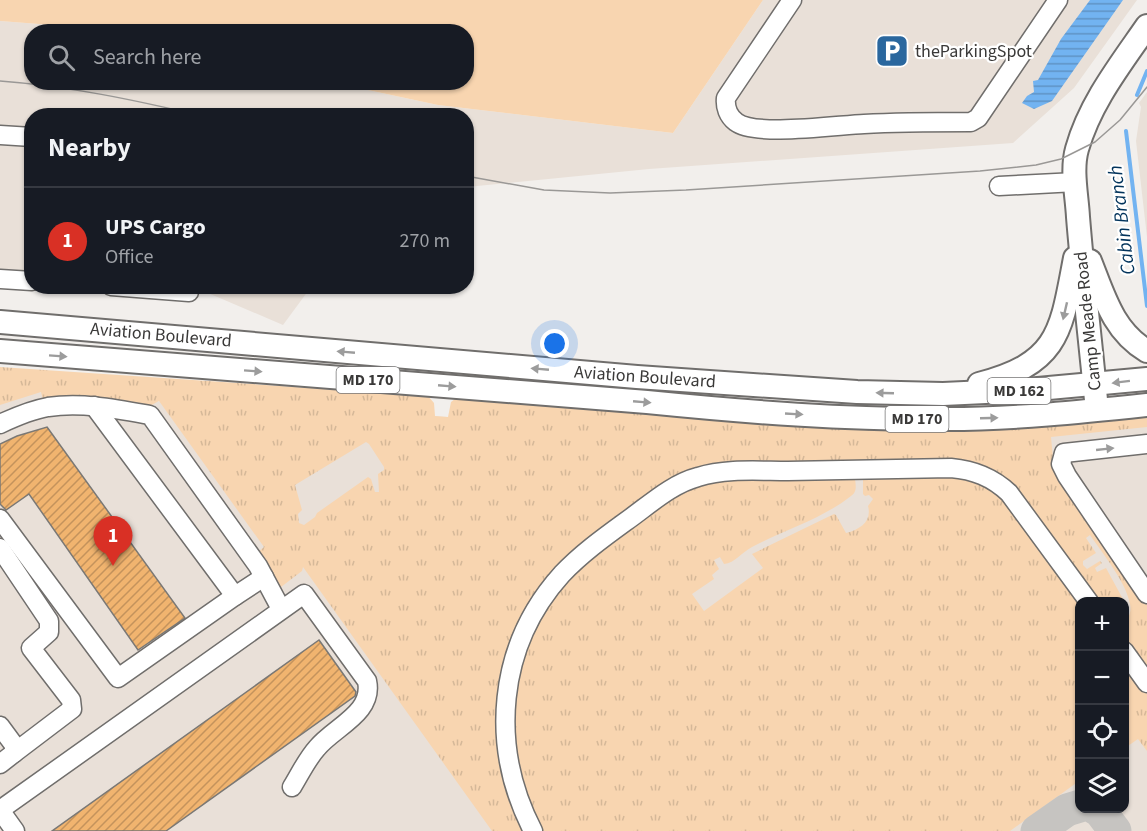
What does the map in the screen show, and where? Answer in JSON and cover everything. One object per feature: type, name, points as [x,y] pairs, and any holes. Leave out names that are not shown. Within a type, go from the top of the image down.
[{"type":"main road","name":"MD 170","points":[[943,394],[1013,374],[1026,367],[1049,345],[1057,333],[1063,319],[1080,233],[1076,152],[1091,111],[1147,26]]},
{"type":"main road","points":[[1080,233],[1112,317],[1122,332],[1147,351]]},
{"type":"main road","name":"Camp Meade Road","points":[[1080,233],[1097,410]]},
{"type":"main road","name":"Aviation Boulevard","points":[[0,322],[648,378],[857,392],[943,394],[1095,385],[1147,379]]},
{"type":"main road","name":"Aviation Boulevard","points":[[0,351],[803,415],[948,420],[1004,418],[1147,405]]},
{"type":"lane","points":[[792,0],[726,98],[725,107],[736,122],[748,127],[786,129],[866,124],[970,122],[978,118],[1058,0]]},
{"type":"lane","points":[[0,135],[24,136]]},
{"type":"lane","points":[[999,186],[1076,182]]},
{"type":"lane","points":[[0,279],[24,280]]},
{"type":"lane","points":[[0,424],[48,407],[94,406],[150,415],[258,566],[281,609]]},
{"type":"lane","points":[[94,406],[235,596]]},
{"type":"lane","points":[[1147,444],[1064,453],[1061,464],[1147,594]]},
{"type":"lane","points":[[533,831],[514,789],[505,737],[507,693],[514,660],[526,629],[542,599],[578,558],[668,491],[696,477],[752,471],[951,468],[973,471],[993,480],[1009,493],[1085,597]]},
{"type":"lane","points":[[0,519],[118,678],[264,577]]},
{"type":"lane","points":[[0,548],[49,621],[49,632],[31,648],[71,700],[72,709],[7,759]]},
{"type":"lane","points":[[15,831],[0,810],[304,594],[367,681],[369,690],[360,711],[315,750],[292,787]]},
{"type":"lane","points":[[1129,657],[1147,682]]},
{"type":"lane","points":[[0,726],[14,745],[7,759]]},
{"type":"shaded area","name":"theParkingSpot","points":[[763,0],[1137,0],[1074,88],[1013,143],[649,169],[474,186],[474,109],[673,133]]},
{"type":"shaded area","name":"theParkingSpot","points":[[0,21],[39,24],[24,24],[24,90],[368,90],[463,108],[24,108],[24,271],[0,269]]},
{"type":"shaded area","points":[[1147,92],[1147,237],[1136,141],[1141,107],[1139,103]]},
{"type":"shaded area","points":[[210,294],[306,294],[283,325]]},
{"type":"shaded area","points":[[0,389],[167,402],[467,418],[1042,435],[1147,425],[1147,831],[0,831]]},
{"type":"green space","points":[[0,0],[763,0],[673,133],[438,105],[368,90],[474,90],[474,24],[39,24],[0,21]]},
{"type":"green space","points":[[0,367],[428,396],[434,403],[435,416],[448,417],[451,402],[455,399],[740,422],[747,420],[1147,412],[1147,427],[1051,437],[1054,469],[1147,605],[1147,671],[1129,647],[1129,597],[1113,568],[1090,535],[1086,538],[1096,553],[1083,561],[1083,565],[1087,569],[1100,561],[1102,563],[1095,568],[1097,572],[1106,568],[1122,597],[1095,597],[1018,490],[1006,479],[987,468],[965,461],[707,467],[533,600],[501,762],[507,790],[525,831],[492,831],[303,567],[302,571],[281,587],[277,586],[258,552],[264,547],[159,401],[148,407],[43,400],[41,392],[0,405]],"holes":[[[366,442],[384,470],[378,474],[379,492],[375,492],[371,479],[368,477],[304,525],[299,523],[298,514],[302,510],[295,485]]]},
{"type":"green space","points":[[866,477],[961,477],[985,485],[1000,496],[1076,597],[1075,784],[1010,831],[541,831],[532,814],[514,751],[516,681],[534,629],[558,590],[597,552],[673,497],[696,485],[725,480],[855,479],[854,493],[828,511],[752,547],[732,562],[724,564],[720,557],[714,560],[719,569],[712,575],[714,579],[692,594],[704,611],[763,568],[752,554],[834,514],[846,533],[861,527],[867,520],[868,506],[873,499],[863,494],[863,479]]},
{"type":"green space","points":[[1129,670],[1147,694],[1147,751],[1138,739],[1129,745]]},
{"type":"water","points":[[1090,0],[1123,0],[1052,101],[1034,109],[1022,103],[1034,92],[1033,81],[1038,80],[1061,39]]},
{"type":"building","points":[[47,427],[185,618],[138,650],[29,494],[6,510],[0,504],[0,444]]},
{"type":"building","points":[[319,640],[356,692],[355,696],[166,831],[52,831]]},
{"type":"waterway","name":"Cabin Branch","points":[[1137,95],[1147,71]]},
{"type":"waterway","name":"Cabin Branch","points":[[1126,131],[1147,306]]},
{"type":"taxiway","points":[[1037,831],[1067,810],[1075,808]]},
{"type":"taxiway","points":[[1102,813],[1115,831]]},
{"type":"tram line","points":[[0,81],[24,83]]},
{"type":"tram line","points":[[474,177],[544,190],[610,193],[980,171],[1036,165],[1061,159],[1095,142],[1120,120],[1147,87]]},
{"type":"tram line","points":[[76,90],[169,108]]},
{"type":"place","name":"theParkingSpot","points":[[892,51]]},
{"type":"place","name":"UPS Cargo","points":[[113,566]]}]
